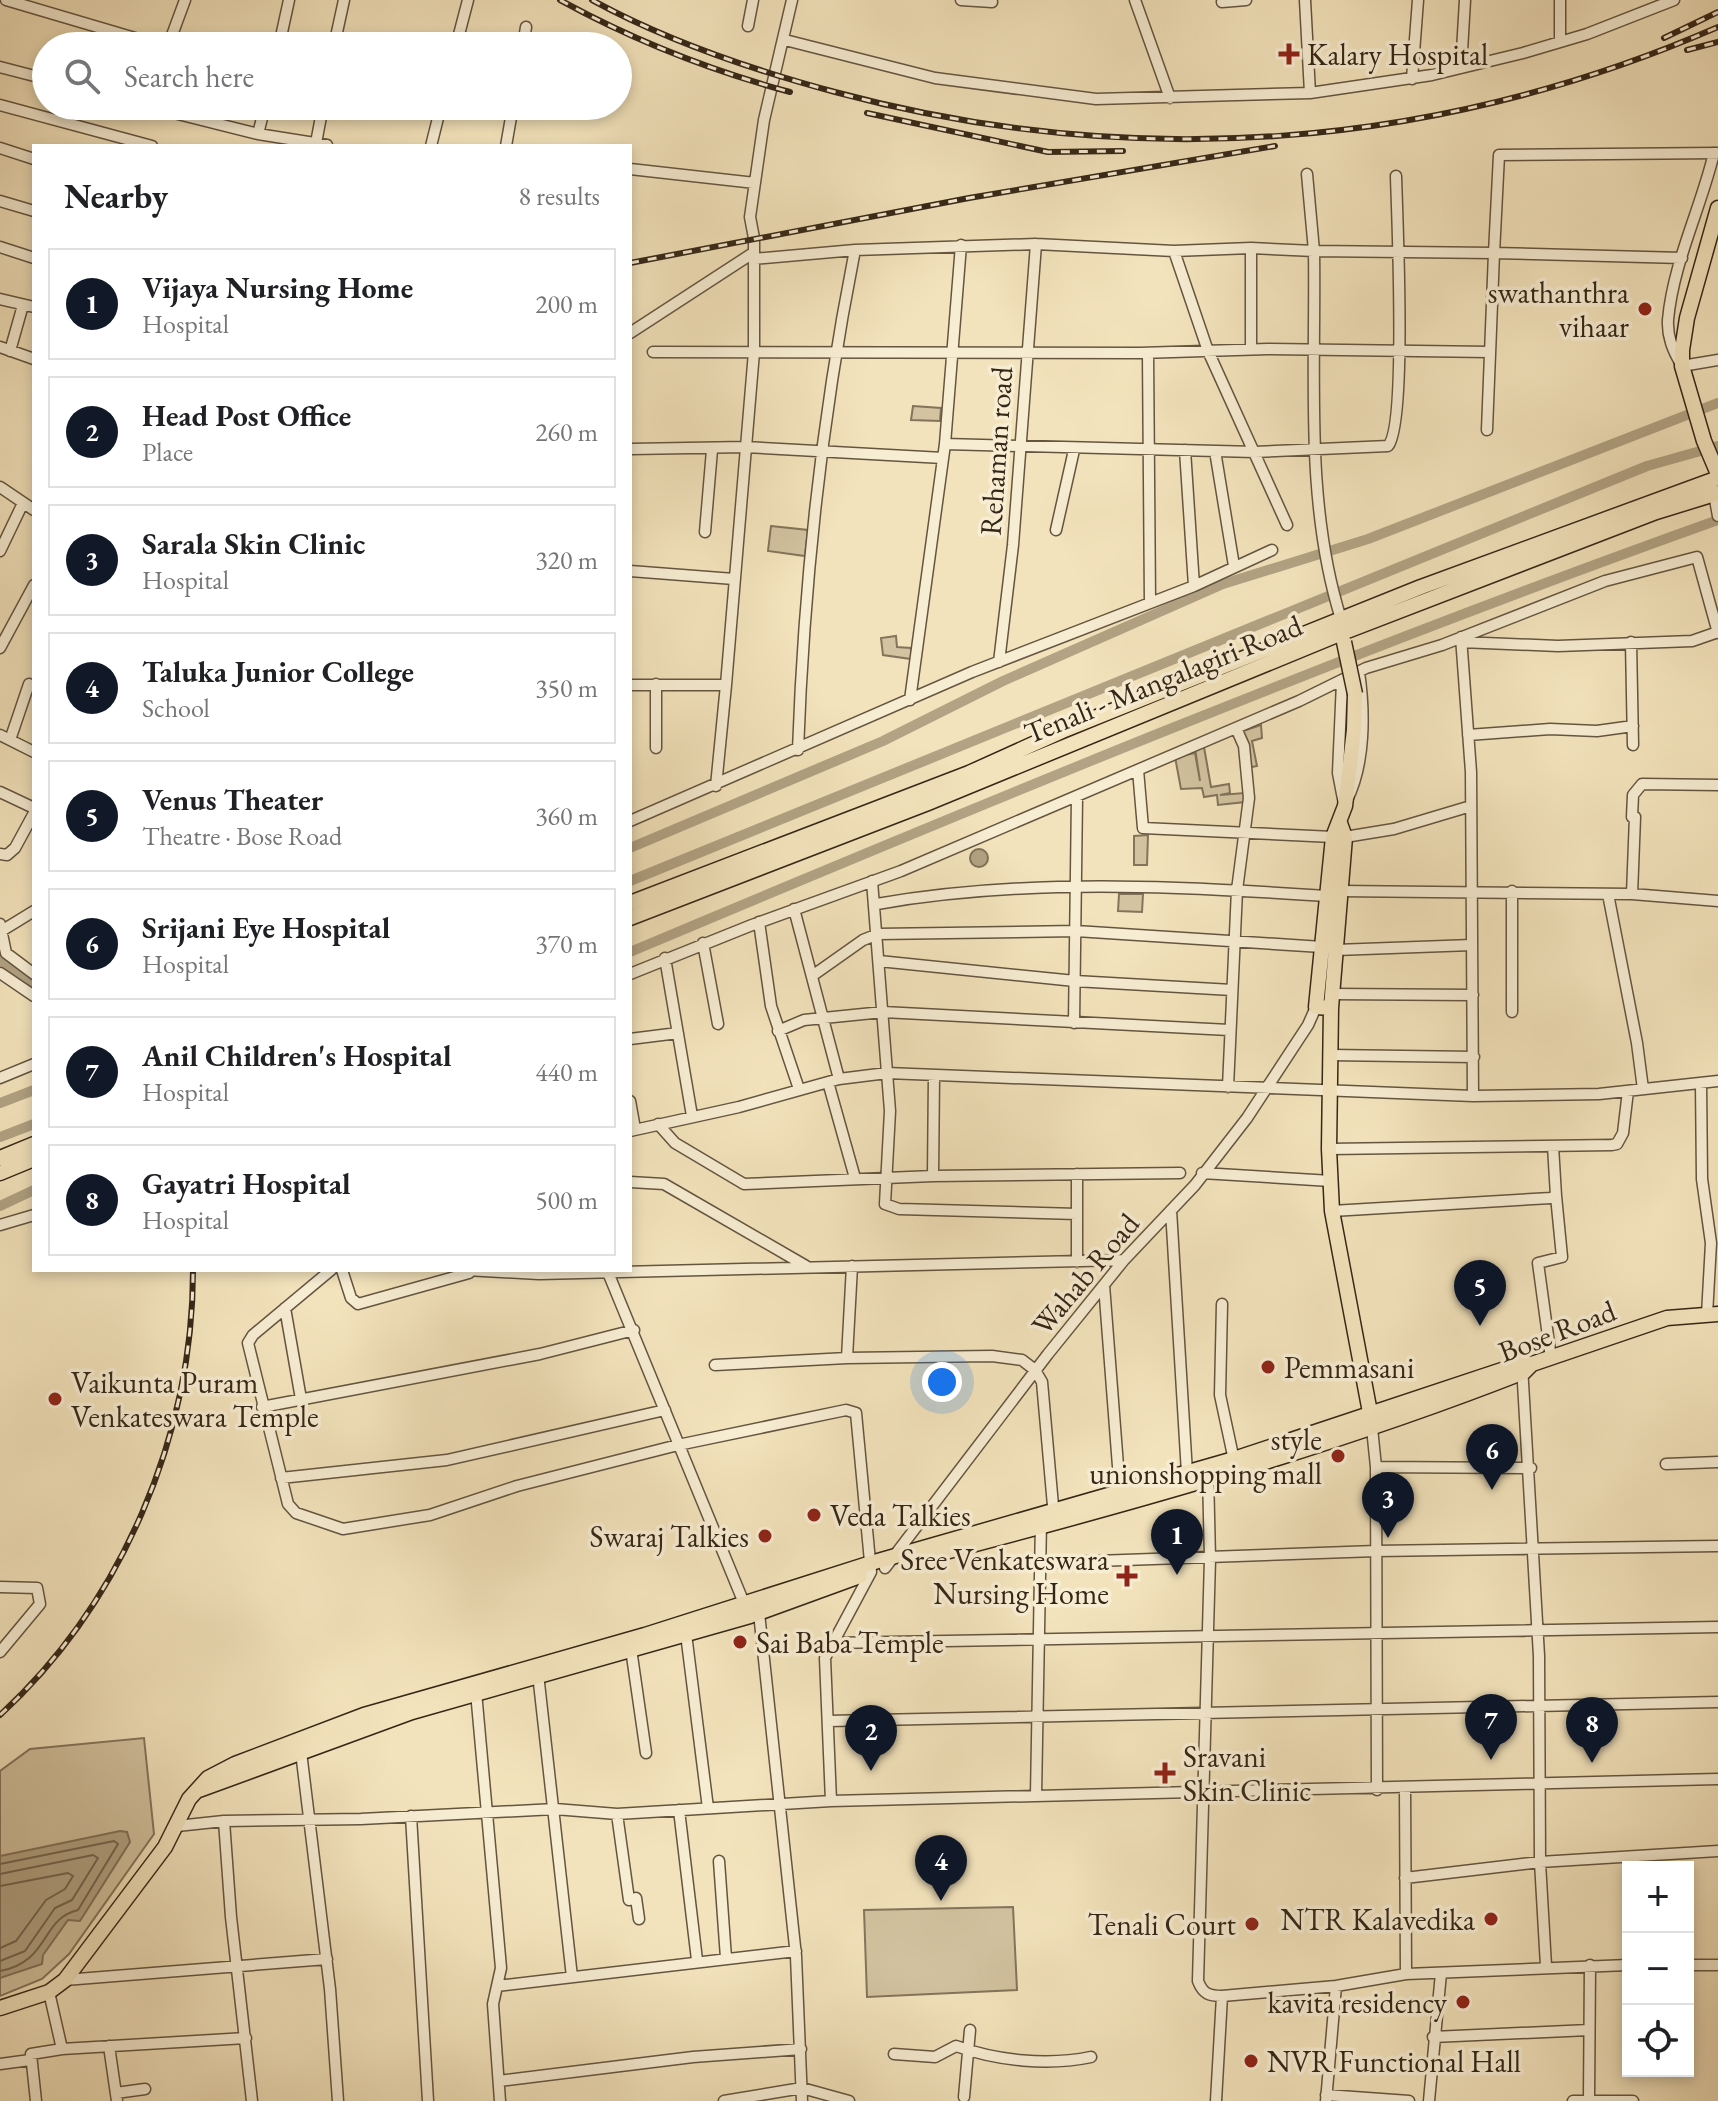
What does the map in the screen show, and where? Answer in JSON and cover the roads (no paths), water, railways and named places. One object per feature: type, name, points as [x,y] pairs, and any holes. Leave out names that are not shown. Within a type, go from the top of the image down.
[{"type":"main road","points":[[632,902],[969,773],[1062,731],[1627,517],[1716,489],[1685,372],[1687,318],[1718,208]]},
{"type":"main road","points":[[1341,626],[1355,694],[1354,730],[1339,832],[1329,948],[1326,1003],[1330,1055],[1329,1149],[1332,1211],[1371,1421]]},
{"type":"main road","name":"Tenali - Mangalagiri Road","points":[[632,917],[928,803],[1341,626]]},
{"type":"main road","points":[[1326,1003],[1329,948]]},
{"type":"main road","points":[[0,1158],[32,1145]]},
{"type":"main road","points":[[0,1173],[32,1160]]},
{"type":"main road","name":"Bose Road","points":[[1208,1474],[1667,1318],[1712,1314]]},
{"type":"main road","points":[[1048,1519],[1120,1492],[1187,1473],[1208,1474]]},
{"type":"main road","points":[[199,1790],[476,1692],[686,1634],[880,1565],[1208,1474]]},
{"type":"main road","points":[[0,2008],[49,1992],[65,1980],[177,1826],[189,1799],[208,1778],[235,1764],[364,1715],[751,1611]]},
{"type":"street","points":[[6,0],[115,32]]},
{"type":"street","points":[[282,32],[289,0]]},
{"type":"street","points":[[337,32],[344,0]]},
{"type":"street","points":[[460,32],[468,0]]},
{"type":"street","points":[[748,26],[753,0]]},
{"type":"street","points":[[716,786],[754,352],[750,217],[764,120],[792,0]]},
{"type":"street","points":[[961,0],[992,2]]},
{"type":"street","points":[[1135,0],[1170,98]]},
{"type":"street","points":[[1222,2],[1246,0]]},
{"type":"street","points":[[1305,0],[1310,93]]},
{"type":"street","points":[[1412,79],[1418,0]]},
{"type":"street","points":[[1461,68],[1465,0]]},
{"type":"street","points":[[1560,0],[1560,42]]},
{"type":"street","points":[[785,40],[935,78],[1096,99],[1310,93],[1412,79],[1461,68],[1560,42],[1674,0]]},
{"type":"street","points":[[172,32],[182,1]]},
{"type":"street","points":[[525,32],[526,27]]},
{"type":"street","points":[[0,67],[32,75]]},
{"type":"street","points":[[0,105],[32,114]]},
{"type":"street","points":[[55,120],[143,144]]},
{"type":"street","points":[[202,120],[258,134],[319,144]]},
{"type":"street","points":[[258,134],[262,120]]},
{"type":"street","points":[[324,120],[325,144]]},
{"type":"street","points":[[432,144],[438,120]]},
{"type":"street","points":[[506,144],[511,120]]},
{"type":"street","points":[[0,148],[32,158]]},
{"type":"street","points":[[1487,430],[1499,155],[1716,153],[1682,258],[1668,321],[1671,348],[1685,372],[1718,360]]},
{"type":"street","points":[[632,169],[755,183]]},
{"type":"street","points":[[1307,174],[1314,251],[1314,451],[1319,521],[1341,626]]},
{"type":"street","points":[[945,444],[1074,450],[1255,452],[1388,446],[1395,430],[1398,352],[1396,176]]},
{"type":"street","points":[[0,201],[32,210]]},
{"type":"street","points":[[632,332],[753,256],[1036,244],[1174,251],[1251,248],[1682,258]]},
{"type":"street","name":"Rehaman road","points":[[999,662],[1021,446],[1036,244]]},
{"type":"street","points":[[910,700],[945,444],[961,245]]},
{"type":"street","points":[[0,247],[32,257]]},
{"type":"street","points":[[1251,248],[1251,349]]},
{"type":"street","points":[[798,750],[802,627],[835,350],[855,250]]},
{"type":"street","points":[[1174,251],[1208,351],[1287,525]]},
{"type":"street","points":[[0,299],[29,306],[5,349],[32,358]]},
{"type":"street","points":[[653,352],[952,350],[1148,353],[1251,349],[1490,352]]},
{"type":"street","points":[[1148,353],[1150,603]]},
{"type":"street","points":[[632,449],[712,450],[745,447],[943,458]]},
{"type":"street","points":[[705,532],[712,450]]},
{"type":"street","points":[[1056,530],[1074,450]]},
{"type":"street","points":[[1185,450],[1194,586]]},
{"type":"street","points":[[1215,451],[1234,566]]},
{"type":"street","points":[[0,487],[32,509]]},
{"type":"street","points":[[0,551],[23,503]]},
{"type":"street","points":[[632,820],[999,662],[1194,586],[1272,550]]},
{"type":"street","points":[[632,973],[703,943],[872,881],[1077,797],[1359,672],[1461,640],[1605,581],[1697,557],[1718,633],[1692,641],[1558,646],[1461,640]]},
{"type":"street","points":[[632,571],[734,579]]},
{"type":"street","points":[[0,648],[32,589]]},
{"type":"street","points":[[1461,640],[1471,806],[1473,1096]]},
{"type":"street","points":[[1631,642],[1633,745]]},
{"type":"street","points":[[1345,806],[1356,787],[1362,714],[1359,672]]},
{"type":"street","points":[[1342,682],[1338,773],[1345,806]]},
{"type":"street","points":[[29,684],[5,737],[32,751]]},
{"type":"street","points":[[656,684],[656,748]]},
{"type":"street","points":[[632,685],[726,685]]},
{"type":"street","points":[[1468,735],[1550,729],[1597,731],[1633,726]]},
{"type":"street","points":[[1228,1087],[1237,890],[1247,832],[1246,766],[1236,728]]},
{"type":"street","points":[[1138,770],[1143,828],[1247,832],[1394,829],[1471,806]]},
{"type":"street","points":[[1632,894],[1633,795],[1642,784],[1718,785]]},
{"type":"street","points":[[0,792],[32,810]]},
{"type":"street","points":[[1074,1023],[1077,797]]},
{"type":"street","points":[[0,854],[7,855],[15,848],[32,815]]},
{"type":"street","points":[[872,881],[877,904],[890,1121],[884,1199],[892,1209],[1077,1214]]},
{"type":"street","points":[[877,904],[932,895],[1076,887],[1334,893],[1512,891],[1632,894],[1718,901]]},
{"type":"street","points":[[1512,891],[1512,1012]]},
{"type":"street","points":[[1608,894],[1643,1089]]},
{"type":"street","points":[[794,909],[839,1079]]},
{"type":"street","points":[[32,912],[2,927],[2,945],[6,953],[32,972]]},
{"type":"street","points":[[759,922],[771,1006],[799,1089]]},
{"type":"street","points":[[812,976],[863,940],[878,934],[1076,931],[1329,948],[1472,945]]},
{"type":"street","points":[[703,943],[718,1024]]},
{"type":"street","points":[[665,958],[692,1116]]},
{"type":"street","points":[[879,961],[1075,981],[1232,990]]},
{"type":"street","points":[[0,973],[32,995]]},
{"type":"street","points":[[1326,1003],[1473,995]]},
{"type":"street","name":"Wahab Road","points":[[831,1643],[880,1565],[1124,1260],[1202,1173],[1326,1003]]},
{"type":"street","points":[[778,1031],[804,1020],[883,1012],[1229,1030]]},
{"type":"street","points":[[632,1039],[678,1033]]},
{"type":"street","points":[[1330,1055],[1474,1057]]},
{"type":"street","points":[[0,1078],[32,1065]]},
{"type":"street","points":[[632,1130],[839,1079],[887,1073],[1329,1093],[1473,1096],[1628,1091],[1718,1081]]},
{"type":"street","points":[[933,1176],[934,1075]]},
{"type":"street","points":[[828,1082],[855,1178]]},
{"type":"street","points":[[1701,1083],[1702,1179],[1711,1243],[1712,1314]]},
{"type":"street","points":[[1329,1149],[1617,1144],[1623,1133],[1628,1091]]},
{"type":"street","points":[[658,1124],[675,1143],[744,1184],[886,1177],[1180,1173]]},
{"type":"street","points":[[1551,1358],[1538,1263],[1562,1257],[1553,1146]]},
{"type":"street","points":[[1202,1173],[1331,1181]]},
{"type":"street","points":[[1077,1174],[1077,1262]]},
{"type":"street","points":[[632,1182],[664,1184],[807,1267]]},
{"type":"street","points":[[1332,1211],[1556,1196]]},
{"type":"street","points":[[1171,1210],[1187,1473]]},
{"type":"street","points":[[0,1225],[32,1216]]},
{"type":"street","points":[[632,1270],[1124,1260]]},
{"type":"street","points":[[847,1358],[852,1266]]},
{"type":"street","points":[[343,1272],[351,1298],[358,1304],[464,1272]]},
{"type":"street","points":[[608,1272],[634,1330],[678,1445],[751,1611],[782,1805],[796,1951],[802,2101]]},
{"type":"street","points":[[314,1276],[248,1343],[262,1407],[291,1510],[343,1529],[435,1514],[517,1486],[678,1445],[846,1410],[856,1413],[880,1565]]},
{"type":"street","points":[[1104,1285],[1120,1492]]},
{"type":"street","points":[[1222,1304],[1221,1403],[1235,1466]]},
{"type":"street","points":[[285,1308],[301,1399]]},
{"type":"street","points":[[262,1407],[540,1354],[634,1330]]},
{"type":"street","points":[[715,1365],[847,1358],[992,1356],[1018,1359],[1035,1370],[1043,1388],[1048,1519],[1040,1563],[1036,1795]]},
{"type":"street","points":[[1526,1367],[1540,1706],[1540,1862],[1546,1966]]},
{"type":"street","points":[[281,1478],[447,1460],[665,1410]]},
{"type":"street","points":[[1371,1421],[1376,1467],[1377,1790]]},
{"type":"street","points":[[1666,1464],[1718,1462]]},
{"type":"street","points":[[1376,1467],[1531,1468]]},
{"type":"street","points":[[1208,1474],[1209,1636],[1198,1981],[1201,1990],[1210,1996],[1222,1996],[1336,1986],[1406,1974],[1622,1965]]},
{"type":"street","points":[[1040,1563],[1376,1551],[1718,1546]]},
{"type":"street","points":[[0,1587],[37,1588],[41,1596],[40,1604],[0,1652]]},
{"type":"street","points":[[831,1801],[824,1668],[831,1643],[1718,1627]]},
{"type":"street","points":[[686,1634],[708,1808]]},
{"type":"street","points":[[631,1649],[646,1753]]},
{"type":"street","points":[[538,1674],[572,1977]]},
{"type":"street","points":[[476,1692],[501,1968],[493,2004],[500,2101]]},
{"type":"street","points":[[828,1721],[1038,1719],[1718,1702]]},
{"type":"street","points":[[301,1752],[312,1820],[327,1959],[338,2101]]},
{"type":"street","points":[[177,1826],[224,1821],[555,1809],[617,1814],[831,1801],[1540,1786],[1718,1779]]},
{"type":"street","points":[[1405,1789],[1406,1974]]},
{"type":"street","points":[[679,1810],[697,1960]]},
{"type":"street","points":[[617,1814],[629,1900],[636,1898],[639,1919]]},
{"type":"street","points":[[411,1816],[428,2101]]},
{"type":"street","points":[[224,1821],[252,2101]]},
{"type":"street","points":[[1405,1878],[1540,1862],[1718,1851]]},
{"type":"street","points":[[719,1861],[726,1958]]},
{"type":"street","points":[[497,1986],[697,1960],[796,1951]]},
{"type":"street","points":[[65,1980],[327,1959]]},
{"type":"street","points":[[1589,2100],[1590,1965]]},
{"type":"street","points":[[1694,1965],[1718,1965]]},
{"type":"street","points":[[1429,2101],[1441,1973]]},
{"type":"street","points":[[1336,1986],[1326,2098],[1409,2101]]},
{"type":"street","points":[[49,1992],[62,2049]]},
{"type":"street","points":[[1216,2101],[1222,1996]]},
{"type":"street","points":[[964,2097],[970,2030]]},
{"type":"street","points":[[1433,2037],[1589,2030]]},
{"type":"street","points":[[36,2101],[30,2060],[34,2051],[246,2038]]},
{"type":"street","points":[[109,2046],[116,2097],[145,2089]]},
{"type":"street","points":[[894,2054],[935,2057],[956,2046],[1061,2063],[1091,2057]]},
{"type":"street","points":[[499,2081],[693,2057],[801,2049]]},
{"type":"street","points":[[0,2064],[30,2060]]},
{"type":"street","points":[[724,2101],[802,2088],[849,2101]]},
{"type":"street","points":[[1573,2101],[1633,2101]]},
{"type":"water","points":[[979,849],[988,858],[979,867],[970,858]]},
{"type":"water","points":[[127,1832],[130,1842],[80,1921],[68,1920],[43,1955],[42,1964],[0,1978],[0,1856]]},
{"type":"waterway","points":[[632,847],[883,741],[1003,681],[1223,584],[1368,539],[1718,403]]},
{"type":"waterway","points":[[632,880],[1647,466],[1718,446]]},
{"type":"waterway","points":[[632,951],[1035,783],[1307,674],[1718,520]]},
{"type":"waterway","points":[[0,960],[32,983]]},
{"type":"waterway","points":[[0,1103],[32,1091]]},
{"type":"waterway","points":[[0,1137],[32,1125]]},
{"type":"waterway","points":[[0,1206],[32,1191]]},
{"type":"railway","points":[[560,0],[624,32]]},
{"type":"railway","points":[[592,0],[650,29],[711,53],[835,92],[947,117],[1059,133],[1171,139],[1282,136],[1393,123],[1503,100],[1611,68],[1718,27]]},
{"type":"railway","points":[[1664,38],[1718,12]]},
{"type":"railway","points":[[632,35],[730,74],[790,92]]},
{"type":"railway","points":[[1687,50],[1718,42]]},
{"type":"railway","points":[[867,113],[1048,152],[1123,151]]},
{"type":"railway","points":[[632,263],[969,198],[1275,146]]},
{"type":"railway","points":[[0,1715],[43,1670],[82,1621],[115,1568],[142,1512],[164,1454],[180,1393],[190,1332],[193,1272]]},
{"type":"place","name":"Kalary Hospital","points":[[1289,54]]},
{"type":"place","name":"swathanthra vihaar","points":[[1645,309]]},
{"type":"place","name":"Venus Theater","points":[[1480,1326]]},
{"type":"place","name":"Pemmasani","points":[[1268,1367]]},
{"type":"place","name":"Vaikunta Puram Venkateswara Temple","points":[[55,1399]]},
{"type":"place","name":"style unionshopping mall","points":[[1338,1456]]},
{"type":"place","name":"Srijani Eye Hospital","points":[[1492,1490]]},
{"type":"place","name":"Veda Talkies","points":[[814,1515]]},
{"type":"place","name":"Swaraj Talkies","points":[[765,1536]]},
{"type":"place","name":"Sarala Skin Clinic","points":[[1388,1538]]},
{"type":"place","name":"Vijaya Nursing Home","points":[[1177,1575]]},
{"type":"place","name":"Sree Venkateswara Nursing Home","points":[[1127,1576]]},
{"type":"place","name":"Sai Baba Temple","points":[[740,1642]]},
{"type":"place","name":"Anil Children's Hospital","points":[[1491,1760]]},
{"type":"place","name":"Gayatri Hospital","points":[[1592,1763]]},
{"type":"place","name":"Head Post Office","points":[[871,1771]]},
{"type":"place","name":"Sravani Skin Clinic","points":[[1165,1773]]},
{"type":"place","name":"Taluka Junior College","points":[[941,1901]]},
{"type":"place","name":"NTR Kalavedika","points":[[1491,1919]]},
{"type":"place","name":"Tenali Court","points":[[1252,1924]]},
{"type":"place","name":"kavita residency","points":[[1463,2002]]},
{"type":"place","name":"NVR Functional Hall","points":[[1251,2061]]}]
